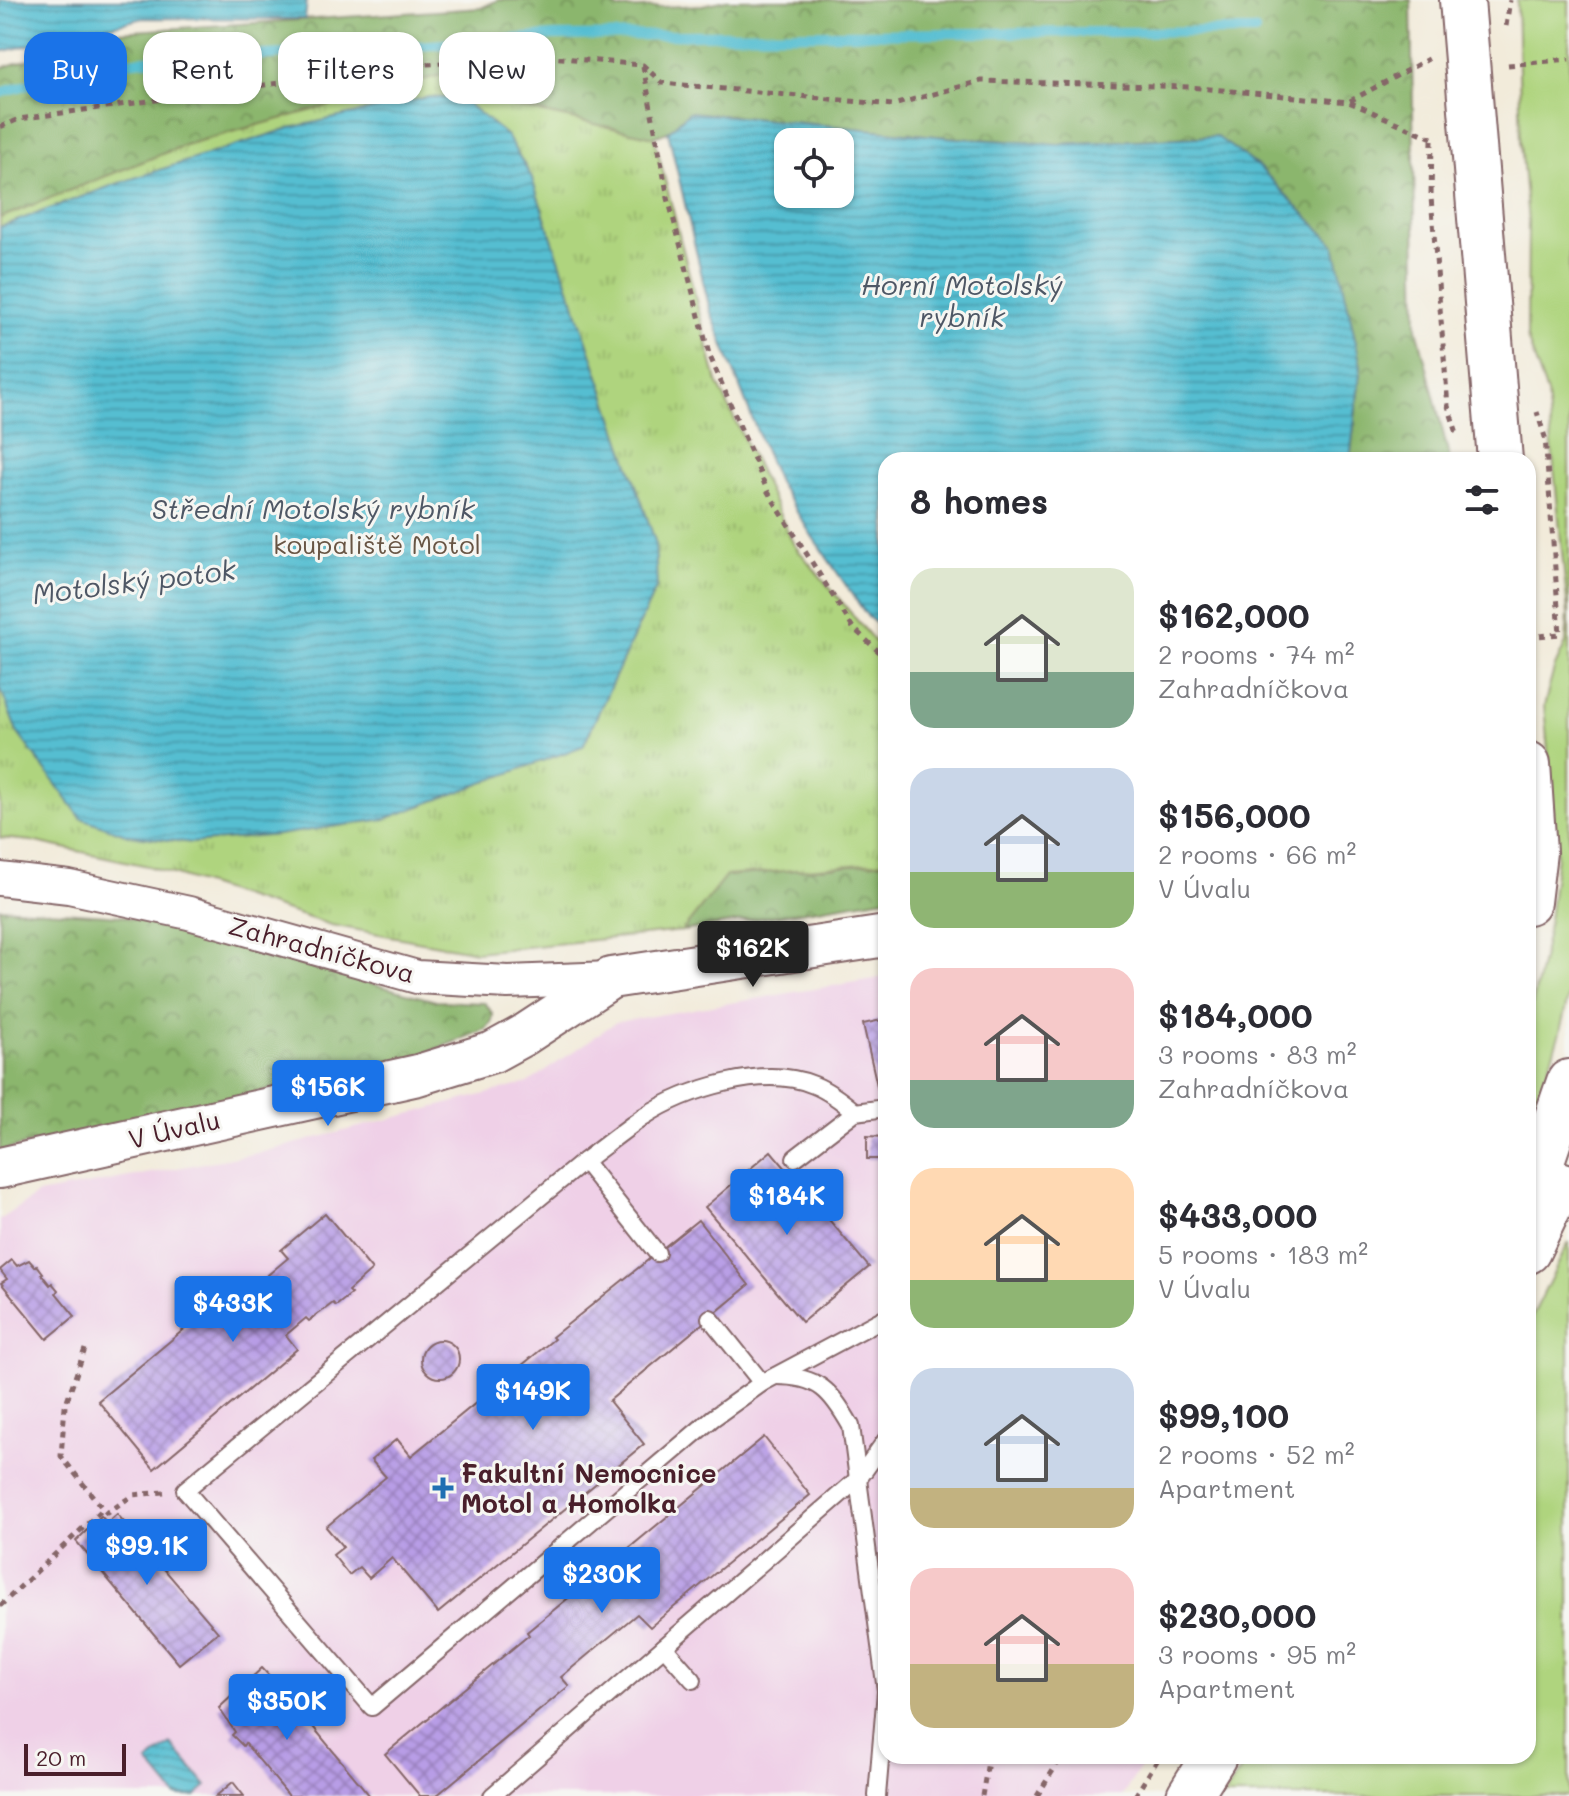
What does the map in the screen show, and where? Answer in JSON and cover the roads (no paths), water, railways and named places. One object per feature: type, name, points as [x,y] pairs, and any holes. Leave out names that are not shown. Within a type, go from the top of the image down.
[{"type":"main road","points":[[1450,0],[1458,67],[1480,452]]},
{"type":"main road","points":[[1458,67],[1462,0]]},
{"type":"main road","points":[[1458,67],[1491,0]]},
{"type":"main road","points":[[1536,1209],[1569,1082]]},
{"type":"main road","points":[[1189,1796],[1209,1764]]},
{"type":"street","name":"Zahradníčkova","points":[[0,879],[69,887],[189,913],[417,977],[508,982],[611,978],[878,937]]},
{"type":"street","name":"V Úvalu","points":[[0,1168],[418,1075],[468,1061],[524,1035],[611,978]]},
{"type":"lane","points":[[855,1112],[835,1095],[811,1083],[771,1078],[735,1079],[694,1091],[645,1116],[584,1161],[185,1490],[372,1707],[713,1418],[768,1379],[878,1321]]},
{"type":"lane","points":[[795,1158],[855,1112],[878,1109]]},
{"type":"lane","points":[[584,1161],[657,1253]]},
{"type":"lane","points":[[710,1318],[768,1379]]},
{"type":"lane","points":[[768,1379],[799,1376],[816,1382],[835,1399],[851,1426],[878,1628]]},
{"type":"lane","points":[[492,1796],[859,1478],[878,1451]]},
{"type":"lane","points":[[664,1647],[693,1680]]},
{"type":"lane","points":[[877,1796],[880,1764]]},
{"type":"water","points":[[0,0],[307,0],[305,19],[144,18],[85,32],[24,32],[24,46],[0,52]]},
{"type":"water","name":"Střední Motolský rybník","points":[[423,98],[439,98],[439,104],[468,104],[507,136],[531,176],[655,541],[657,586],[583,746],[385,819],[278,835],[192,843],[128,835],[81,818],[17,732],[0,687],[0,227],[119,183],[290,128],[398,104],[423,104]]},
{"type":"water","name":"Horní Motolský rybník","points":[[689,112],[854,128],[774,128],[774,208],[854,208],[854,128],[1058,144],[1216,136],[1259,167],[1335,245],[1361,366],[1351,452],[878,452],[878,625],[868,617],[812,536],[778,482],[710,310],[668,132]]},
{"type":"water","points":[[171,1744],[207,1786],[195,1796],[176,1796],[148,1762]]},
{"type":"waterway","points":[[0,93],[89,66],[145,60],[337,52],[554,36],[1255,31]]},
{"type":"place","name":"Fakultní Nemocnice Motol a Homolka","points":[[443,1488]]},
{"type":"park label","name":"koupaliště Motol","points":[[377,544]]},
{"type":"water label","name":"Motolský potok","points":[[134,581]]}]
